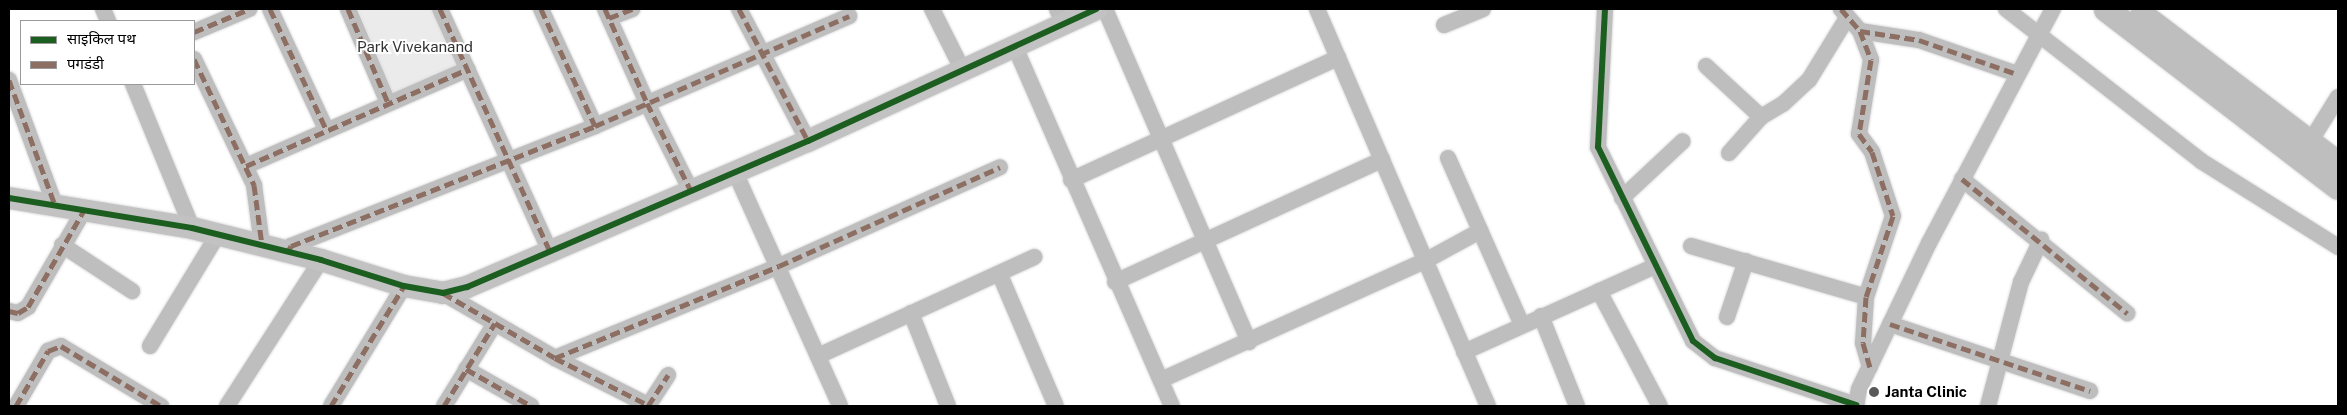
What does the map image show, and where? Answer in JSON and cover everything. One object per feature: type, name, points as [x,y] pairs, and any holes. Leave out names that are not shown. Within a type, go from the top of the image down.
[{"type":"main road","points":[[2106,9],[2338,187]]},
{"type":"main road","points":[[2134,9],[2338,164]]},
{"type":"street","points":[[195,32],[249,9]]},
{"type":"street","points":[[270,9],[326,129]]},
{"type":"street","points":[[348,9],[388,103]]},
{"type":"street","points":[[440,9],[550,251]]},
{"type":"street","points":[[541,9],[595,126]]},
{"type":"street","points":[[632,9],[607,14],[647,102],[691,190]]},
{"type":"street","points":[[739,9],[808,141]]},
{"type":"street","points":[[932,9],[963,71]]},
{"type":"street","points":[[444,293],[467,287],[808,141],[1015,46],[1060,15],[1096,9]]},
{"type":"street","points":[[1105,9],[1249,342]]},
{"type":"street","points":[[1317,9],[1488,406]]},
{"type":"street","points":[[1444,25],[1483,9]]},
{"type":"street","points":[[1605,9],[1598,147],[1693,341],[1701,350],[1715,358],[1856,405],[1870,367],[1890,324],[2038,32],[2053,9]]},
{"type":"street","points":[[2006,9],[2038,32],[2201,161],[2338,247]]},
{"type":"street","points":[[1729,153],[1760,117],[1783,104],[1809,80],[1844,13],[1860,31],[1871,60],[1872,72],[1858,134],[1872,152],[1893,216],[1866,297],[1863,343],[1870,367]]},
{"type":"street","points":[[288,251],[291,246],[595,126],[848,16]]},
{"type":"street","points":[[1860,31],[1918,40],[2017,74]]},
{"type":"street","points":[[1015,46],[1116,282],[1172,406]]},
{"type":"street","points":[[1072,180],[1338,58]]},
{"type":"street","points":[[195,60],[258,195],[262,245]]},
{"type":"street","points":[[1706,66],[1760,117]]},
{"type":"street","points":[[246,166],[326,129],[468,70]]},
{"type":"street","points":[[9,80],[55,205]]},
{"type":"street","points":[[133,85],[192,228]]},
{"type":"street","points":[[2310,142],[2338,97]]},
{"type":"street","points":[[1622,198],[1683,141]]},
{"type":"street","points":[[1448,158],[1522,326]]},
{"type":"street","points":[[1116,282],[1382,160]]},
{"type":"street","points":[[555,358],[779,266],[1000,167]]},
{"type":"street","points":[[735,172],[779,266],[840,406]]},
{"type":"street","points":[[1962,180],[2041,240],[2127,313]]},
{"type":"street","points":[[9,198],[55,205],[83,212],[192,228],[321,260],[404,286],[444,293],[555,358],[648,406],[668,375]]},
{"type":"street","points":[[9,311],[18,313],[28,307],[62,245],[83,212]]},
{"type":"street","points":[[1161,380],[1249,342],[1425,261],[1480,231]]},
{"type":"street","points":[[150,346],[218,234]]},
{"type":"street","points":[[1988,406],[2021,282],[2041,240]]},
{"type":"street","points":[[62,245],[132,291]]},
{"type":"street","points":[[1691,246],[1866,297]]},
{"type":"street","points":[[818,356],[1000,275],[1034,257]]},
{"type":"street","points":[[227,406],[321,260]]},
{"type":"street","points":[[1727,317],[1746,261]]},
{"type":"street","points":[[1464,352],[1655,266]]},
{"type":"street","points":[[1000,275],[1056,406]]},
{"type":"street","points":[[331,406],[404,286]]},
{"type":"street","points":[[1599,291],[1660,406]]},
{"type":"street","points":[[911,313],[948,406]]},
{"type":"street","points":[[1541,316],[1577,406]]},
{"type":"street","points":[[444,406],[495,323]]},
{"type":"street","points":[[1890,324],[2090,391]]},
{"type":"street","points":[[16,406],[48,351],[61,346],[161,406]]},
{"type":"street","points":[[466,369],[531,406]]},
{"type":"green space","name":"Park Vivekanand","points":[[358,9],[439,9],[466,68],[394,97]]},
{"type":"marked path","points":[[195,32],[249,9]]},
{"type":"marked path","points":[[270,9],[326,129]]},
{"type":"marked path","points":[[348,9],[388,103]]},
{"type":"marked path","points":[[440,9],[550,251]]},
{"type":"marked path","points":[[541,9],[595,126]]},
{"type":"marked path","points":[[605,9],[647,103],[691,191]]},
{"type":"marked path","points":[[609,18],[632,9]]},
{"type":"marked path","points":[[739,9],[808,141]]},
{"type":"marked path","points":[[1841,9],[1860,31],[1871,60],[1859,134],[1872,152],[1893,216],[1866,297],[1863,343],[1870,367]]},
{"type":"marked path","points":[[288,251],[291,246],[595,126],[849,16]]},
{"type":"marked path","points":[[1860,31],[1919,40],[2017,74]]},
{"type":"marked path","points":[[195,61],[254,185],[262,245]]},
{"type":"marked path","points":[[246,166],[468,69]]},
{"type":"marked path","points":[[9,80],[55,205]]},
{"type":"marked path","points":[[555,358],[779,266],[1000,167]]},
{"type":"marked path","points":[[1962,179],[2127,313]]},
{"type":"marked path","points":[[9,311],[18,313],[28,307],[83,212]]},
{"type":"marked path","points":[[331,406],[404,286]]},
{"type":"marked path","points":[[443,293],[555,358],[648,405]]},
{"type":"marked path","points":[[444,406],[495,323]]},
{"type":"marked path","points":[[1890,324],[2090,391]]},
{"type":"marked path","points":[[16,406],[48,351],[61,346],[161,406]]},
{"type":"marked path","points":[[466,369],[531,406]]},
{"type":"marked path","points":[[648,406],[668,375]]},
{"type":"cycle path","points":[[9,198],[192,228],[321,260],[404,286],[443,293],[467,287],[808,141],[1096,9]]},
{"type":"cycle path","points":[[1605,9],[1598,147],[1693,341],[1715,358],[1856,405]]},
{"type":"place","name":"Janta Clinic","points":[[1874,392]]}]
